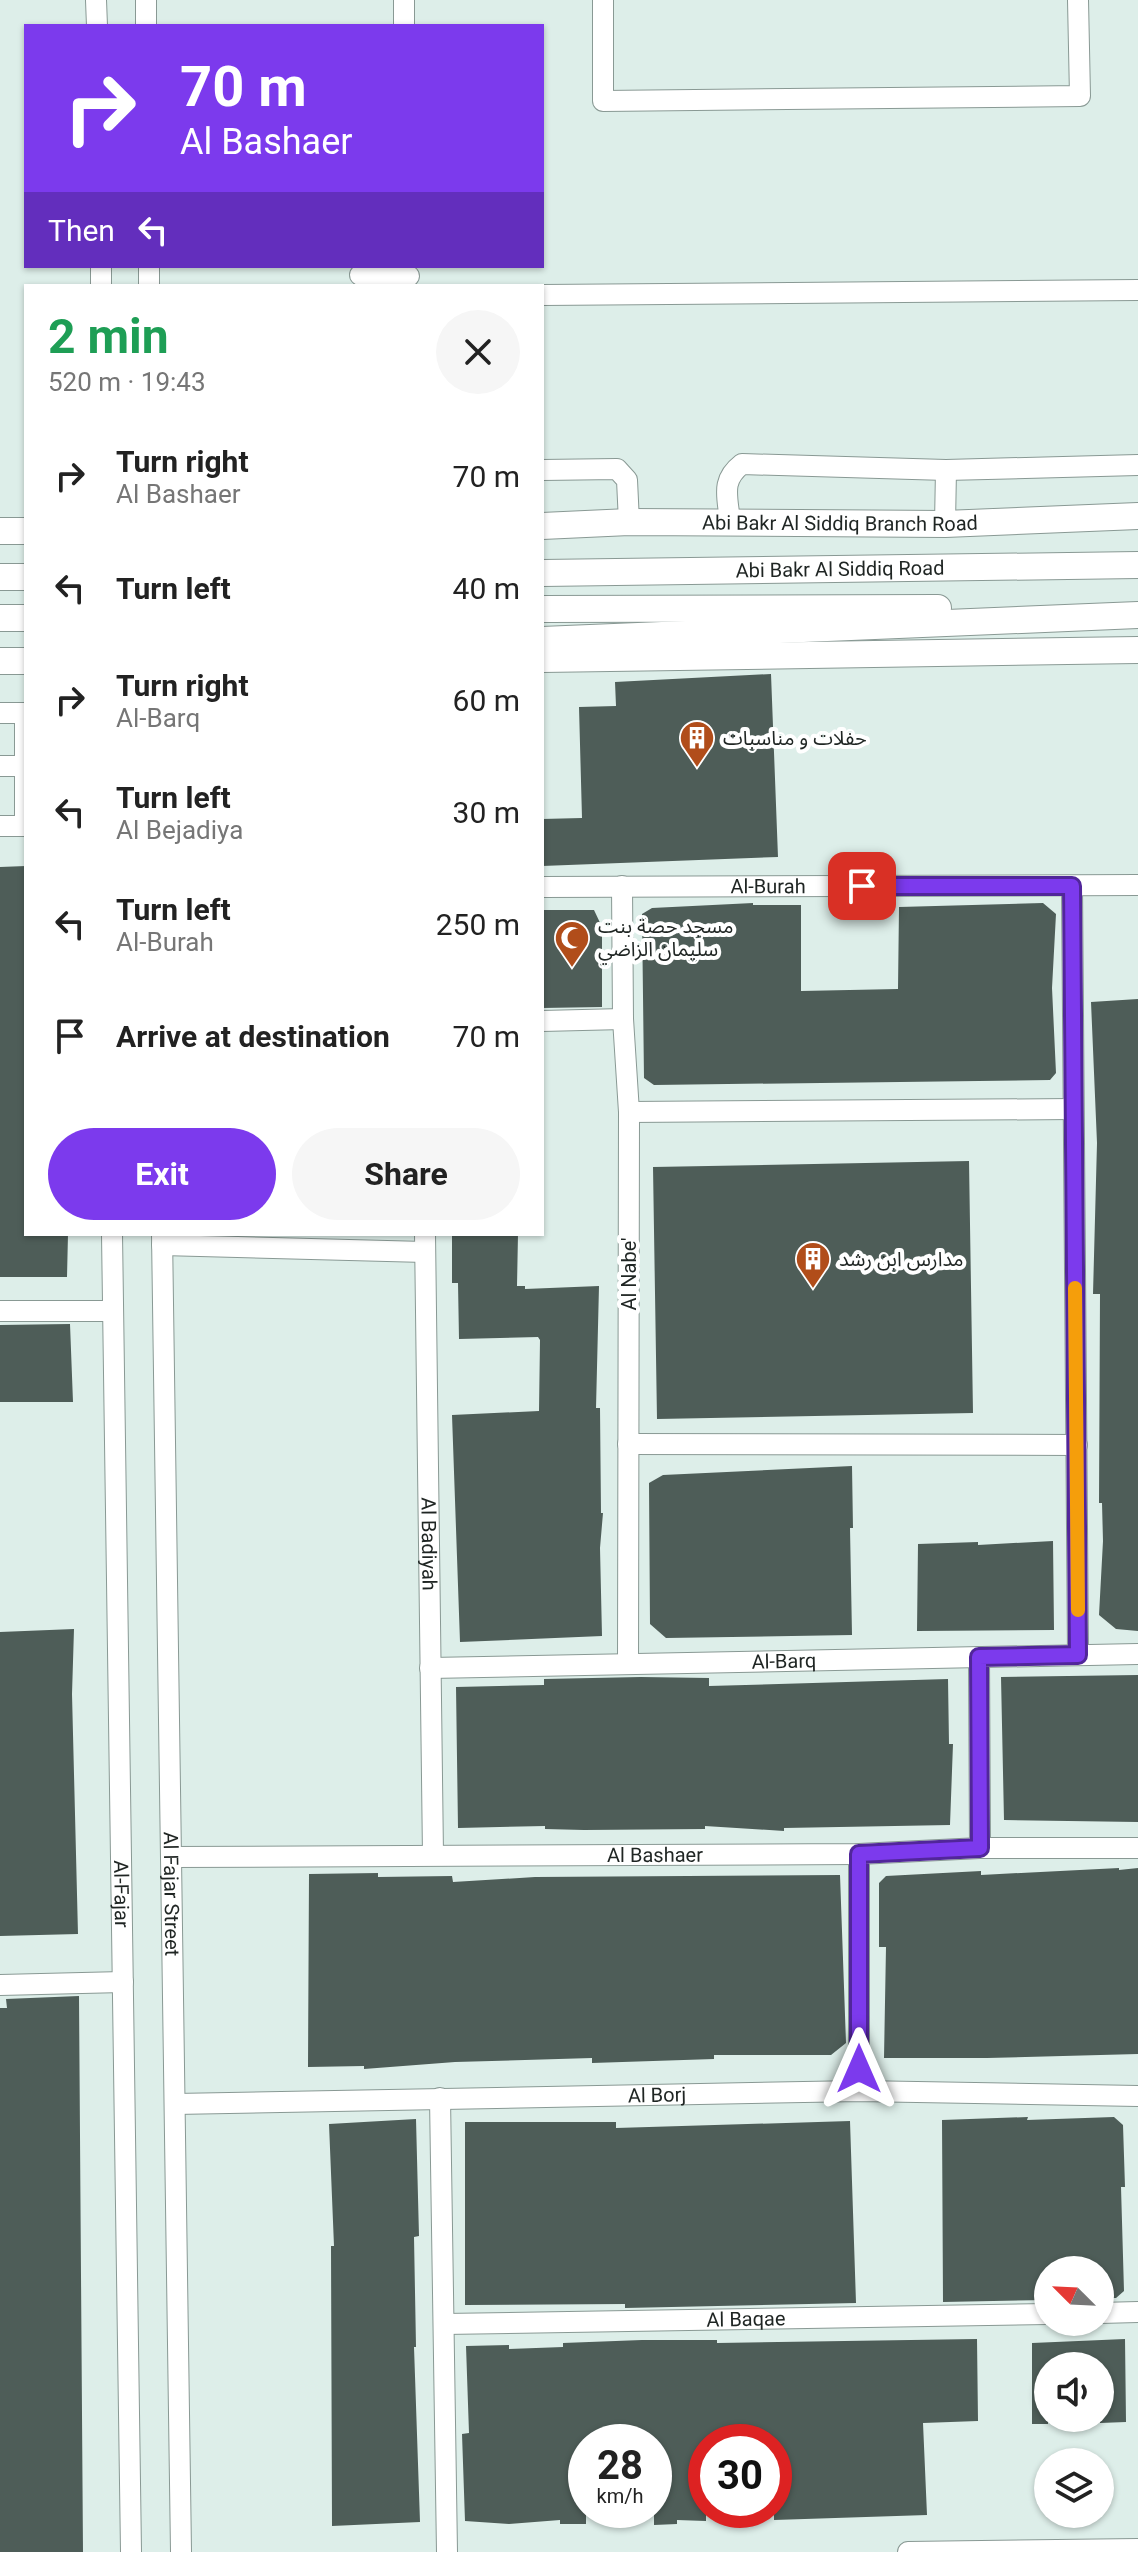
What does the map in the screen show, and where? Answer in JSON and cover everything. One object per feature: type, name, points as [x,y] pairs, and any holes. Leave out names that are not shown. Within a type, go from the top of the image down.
[{"type":"main road","name":"Abi Bakr Al Siddiq Branch Road","points":[[544,526],[629,522],[945,524],[1138,516]]},
{"type":"main road","points":[[945,524],[1138,531]]},
{"type":"main road","points":[[0,531],[24,531]]},
{"type":"main road","name":"Abi Bakr Al Siddiq Road","points":[[544,573],[1138,565]]},
{"type":"main road","points":[[0,577],[24,577]]},
{"type":"main road","name":"Abi Bakr Al Siddiq Road","points":[[544,609],[1138,607]]},
{"type":"main road","points":[[544,640],[1138,615]]},
{"type":"main road","points":[[0,618],[24,618]]},
{"type":"main road","points":[[544,659],[1138,650]]},
{"type":"main road","points":[[0,661],[24,661]]},
{"type":"street","points":[[96,0],[97,24]]},
{"type":"street","points":[[146,0],[146,24]]},
{"type":"street","points":[[404,0],[404,24]]},
{"type":"street","points":[[603,0],[603,101],[1080,96],[1078,0]]},
{"type":"street","points":[[360,275],[409,276]]},
{"type":"street","points":[[544,295],[1138,290]]},
{"type":"street","points":[[730,522],[727,483],[731,472],[742,464],[946,470],[1138,465]]},
{"type":"street","points":[[544,470],[617,469],[627,480],[629,522]]},
{"type":"street","points":[[945,524],[946,470]]},
{"type":"street","points":[[0,713],[24,713]]},
{"type":"street","points":[[0,766],[24,766]]},
{"type":"street","points":[[0,826],[24,826]]},
{"type":"street","name":"Al-Burah","points":[[544,887],[1138,885]]},
{"type":"street","name":"Al Nabe'","points":[[622,886],[623,1019],[629,1112],[628,1663]]},
{"type":"street","points":[[1072,886],[1078,1655]]},
{"type":"street","points":[[544,1021],[623,1019]]},
{"type":"street","points":[[629,1112],[1072,1109]]},
{"type":"street","name":"Al-Fajar","points":[[112,1236],[131,2552]]},
{"type":"street","points":[[162,1240],[425,1243]]},
{"type":"street","name":"Al Fajar Street","points":[[162,1240],[181,2552]]},
{"type":"street","name":"Al Badiyah","points":[[425,1243],[433,1855]]},
{"type":"street","points":[[0,1311],[113,1311]]},
{"type":"street","points":[[628,1444],[1077,1445]]},
{"type":"street","name":"Al-Barq","points":[[430,1668],[1138,1654]]},
{"type":"street","points":[[979,1657],[980,1848]]},
{"type":"street","name":"Al Bashaer","points":[[171,1857],[859,1854],[980,1848],[1138,1848]]},
{"type":"street","points":[[859,1854],[859,2091]]},
{"type":"street","points":[[0,1985],[123,1982]]},
{"type":"street","name":"Al Borj","points":[[175,2104],[859,2091],[1138,2096]]},
{"type":"street","points":[[440,2098],[447,2552]]},
{"type":"street","points":[[1114,2313],[1138,2312]]},
{"type":"street","name":"Al Baqae","points":[[444,2324],[1034,2314]]},
{"type":"street","points":[[908,2552],[1138,2549]]},
{"type":"building","name":"حفلات و مناسبات","points":[[771,674],[778,857],[544,866],[544,819],[582,818],[579,707],[616,706],[615,682]]},
{"type":"building","points":[[24,866],[24,1236],[68,1236],[67,1277],[0,1277],[0,867]]},
{"type":"building","points":[[753,903],[801,905],[801,991],[898,989],[899,907],[1043,903],[1056,914],[1052,988],[1056,1073],[1050,1080],[654,1085],[644,1078],[642,914],[652,908]]},
{"type":"building","name":"مسجد حصة بنت سليمان الزاضي","points":[[544,910],[594,910],[602,927],[602,1007],[544,1008]]},
{"type":"building","points":[[1138,999],[1138,1631],[1116,1629],[1099,1615],[1103,1541],[1102,1503],[1099,1503],[1100,1294],[1093,1294],[1097,1143],[1091,1002]]},
{"type":"building","name":"مدارس ابن رشد","points":[[969,1161],[973,1413],[657,1419],[653,1167]]},
{"type":"building","points":[[452,1236],[518,1236],[517,1286],[525,1286],[525,1289],[599,1286],[596,1408],[600,1408],[603,1513],[600,1548],[602,1636],[460,1642],[452,1415],[539,1411],[540,1340],[538,1337],[459,1339],[458,1283],[452,1283]]},
{"type":"building","points":[[70,1324],[73,1402],[0,1402],[0,1325]]},
{"type":"building","points":[[852,1466],[852,1635],[666,1638],[650,1624],[649,1483],[663,1475]]},
{"type":"building","points":[[1053,1541],[1054,1630],[917,1631],[918,1544]]},
{"type":"building","points":[[74,1629],[72,1694],[78,1934],[0,1936],[0,1632]]},
{"type":"building","points":[[1138,1675],[1138,1822],[1004,1820],[1001,1677]]},
{"type":"building","points":[[709,1678],[709,1686],[948,1679],[949,1744],[953,1744],[950,1825],[784,1828],[784,1831],[705,1826],[705,1829],[584,1830],[545,1829],[545,1826],[458,1828],[456,1687],[544,1685],[544,1679]]},
{"type":"building","points":[[1138,1868],[1138,2054],[884,2058],[886,1947],[879,1947],[879,1883],[886,1876]]},
{"type":"building","points":[[378,1873],[378,1877],[452,1876],[453,1882],[535,1877],[840,1875],[846,2043],[831,2055],[714,2055],[714,2059],[592,2063],[592,2058],[455,2062],[364,2069],[364,2066],[308,2067],[309,1874]]},
{"type":"building","points":[[79,1996],[83,2552],[0,2552],[0,2008],[7,2008],[6,1999]]},
{"type":"building","points":[[1114,2117],[1123,2125],[1124,2291],[1114,2298],[1114,2256],[1034,2256],[1034,2300],[943,2302],[942,2120]]},
{"type":"building","points":[[416,2119],[419,2236],[414,2237],[414,2347],[420,2522],[332,2526],[331,2246],[334,2246],[329,2124]]},
{"type":"building","points":[[850,2121],[856,2303],[625,2308],[625,2304],[465,2305],[465,2122],[616,2122],[616,2128]]},
{"type":"building","points":[[977,2339],[978,2421],[923,2423],[927,2515],[792,2519],[792,2424],[688,2424],[688,2520],[677,2520],[677,2524],[672,2524],[672,2424],[568,2424],[568,2524],[560,2524],[560,2520],[509,2524],[465,2521],[462,2434],[469,2433],[466,2346],[509,2345],[509,2349],[642,2340],[717,2340],[717,2343]]},
{"type":"building","points":[[1125,2339],[1126,2422],[1114,2422],[1114,2352],[1034,2352],[1032,2424],[1032,2343]]},
{"type":"slow traffic","points":[[1075,1288],[1078,1610]]},
{"type":"place","name":"حفلات و مناسبات","points":[[697,769]]},
{"type":"place","name":"مسجد حصة بنت سليمان الزاضي","points":[[572,969]]},
{"type":"place","name":"مدارس ابن رشد","points":[[813,1290]]},
{"type":"route","points":[[859,2069],[859,1854],[980,1848],[979,1657],[1078,1655],[1072,886],[862,886]]}]
